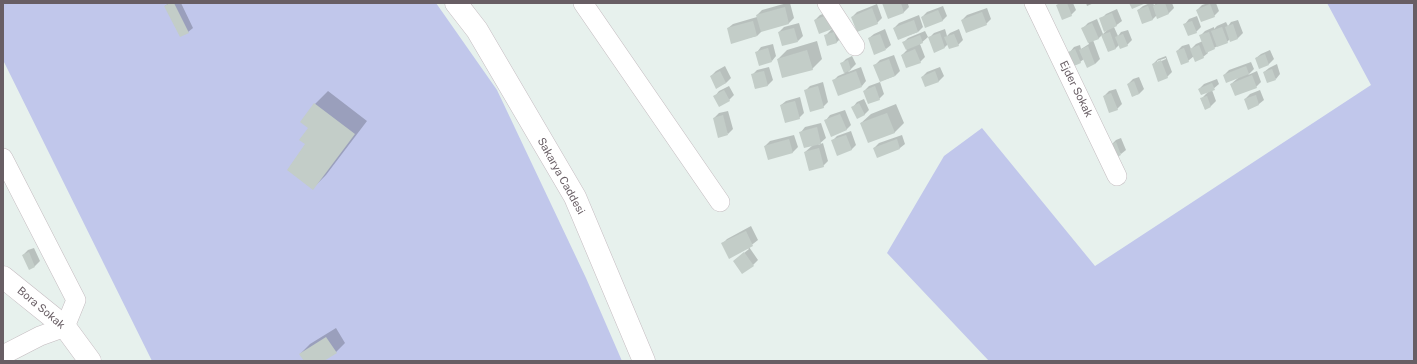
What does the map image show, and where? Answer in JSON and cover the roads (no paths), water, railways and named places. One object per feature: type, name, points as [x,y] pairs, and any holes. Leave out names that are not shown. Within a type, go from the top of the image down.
[{"type":"main road","name":"Sakarya Caddesi","points":[[456,3],[477,30],[575,197],[644,361]]},
{"type":"main road","name":"Bora Sokak","points":[[3,277],[65,327],[90,361]]},
{"type":"street","points":[[583,3],[720,202]]},
{"type":"street","points":[[827,3],[855,46]]},
{"type":"street","name":"Ejder Sokak","points":[[1034,3],[1117,176]]},
{"type":"street","points":[[3,158],[76,300],[65,327],[40,336],[3,355]]}]
